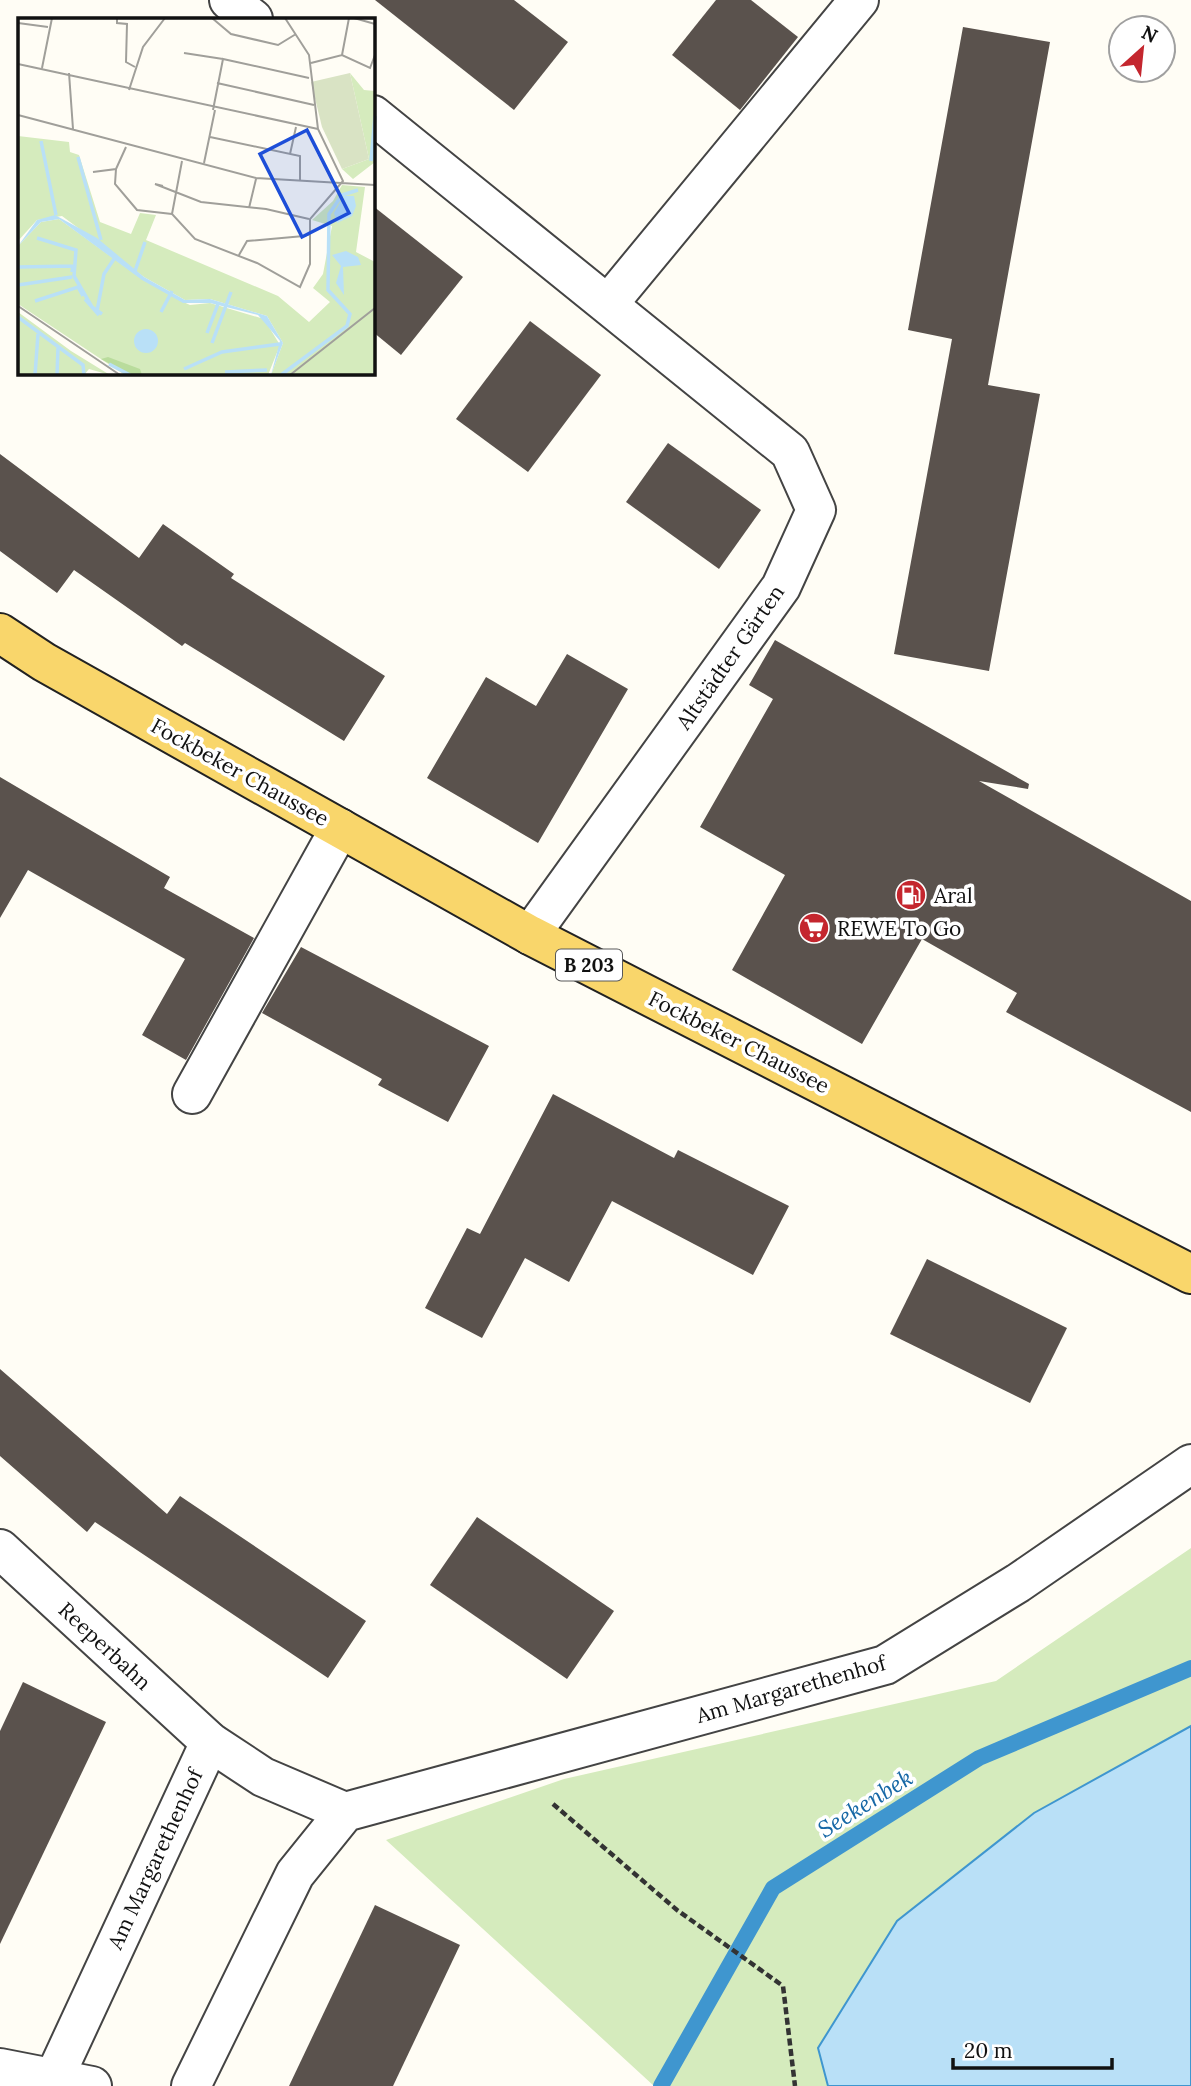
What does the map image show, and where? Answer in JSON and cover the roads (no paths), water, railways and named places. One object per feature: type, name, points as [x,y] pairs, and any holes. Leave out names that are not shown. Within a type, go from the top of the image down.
[{"type":"main road","name":"Fockbeker Chaussee","points":[[0,633],[44,662],[530,935],[1191,1274]]},
{"type":"street","points":[[229,0],[252,18]]},
{"type":"street","points":[[609,303],[859,0]]},
{"type":"street","name":"Altstädter Gärten","points":[[374,116],[609,303],[790,452],[816,510],[781,587],[530,935]]},
{"type":"street","points":[[192,1094],[340,828]]},
{"type":"street","name":"Am Margarethenhof","points":[[54,2078],[210,1742],[263,1777],[345,1812],[885,1665],[1018,1583],[1191,1464]]},
{"type":"street","name":"Reeperbahn","points":[[0,1549],[210,1742]]},
{"type":"street","points":[[191,2086],[295,1874],[345,1812]]},
{"type":"street","points":[[0,2068],[92,2086]]},
{"type":"water","points":[[1191,1726],[1191,2086],[828,2086],[818,2048],[897,1921],[1034,1813]]},
{"type":"waterway","name":"Seekenbek","points":[[661,2086],[773,1888],[979,1758],[1191,1668]]},
{"type":"place","name":"Aral","points":[[911,895]]},
{"type":"place","name":"REWE To Go","points":[[814,928]]}]
